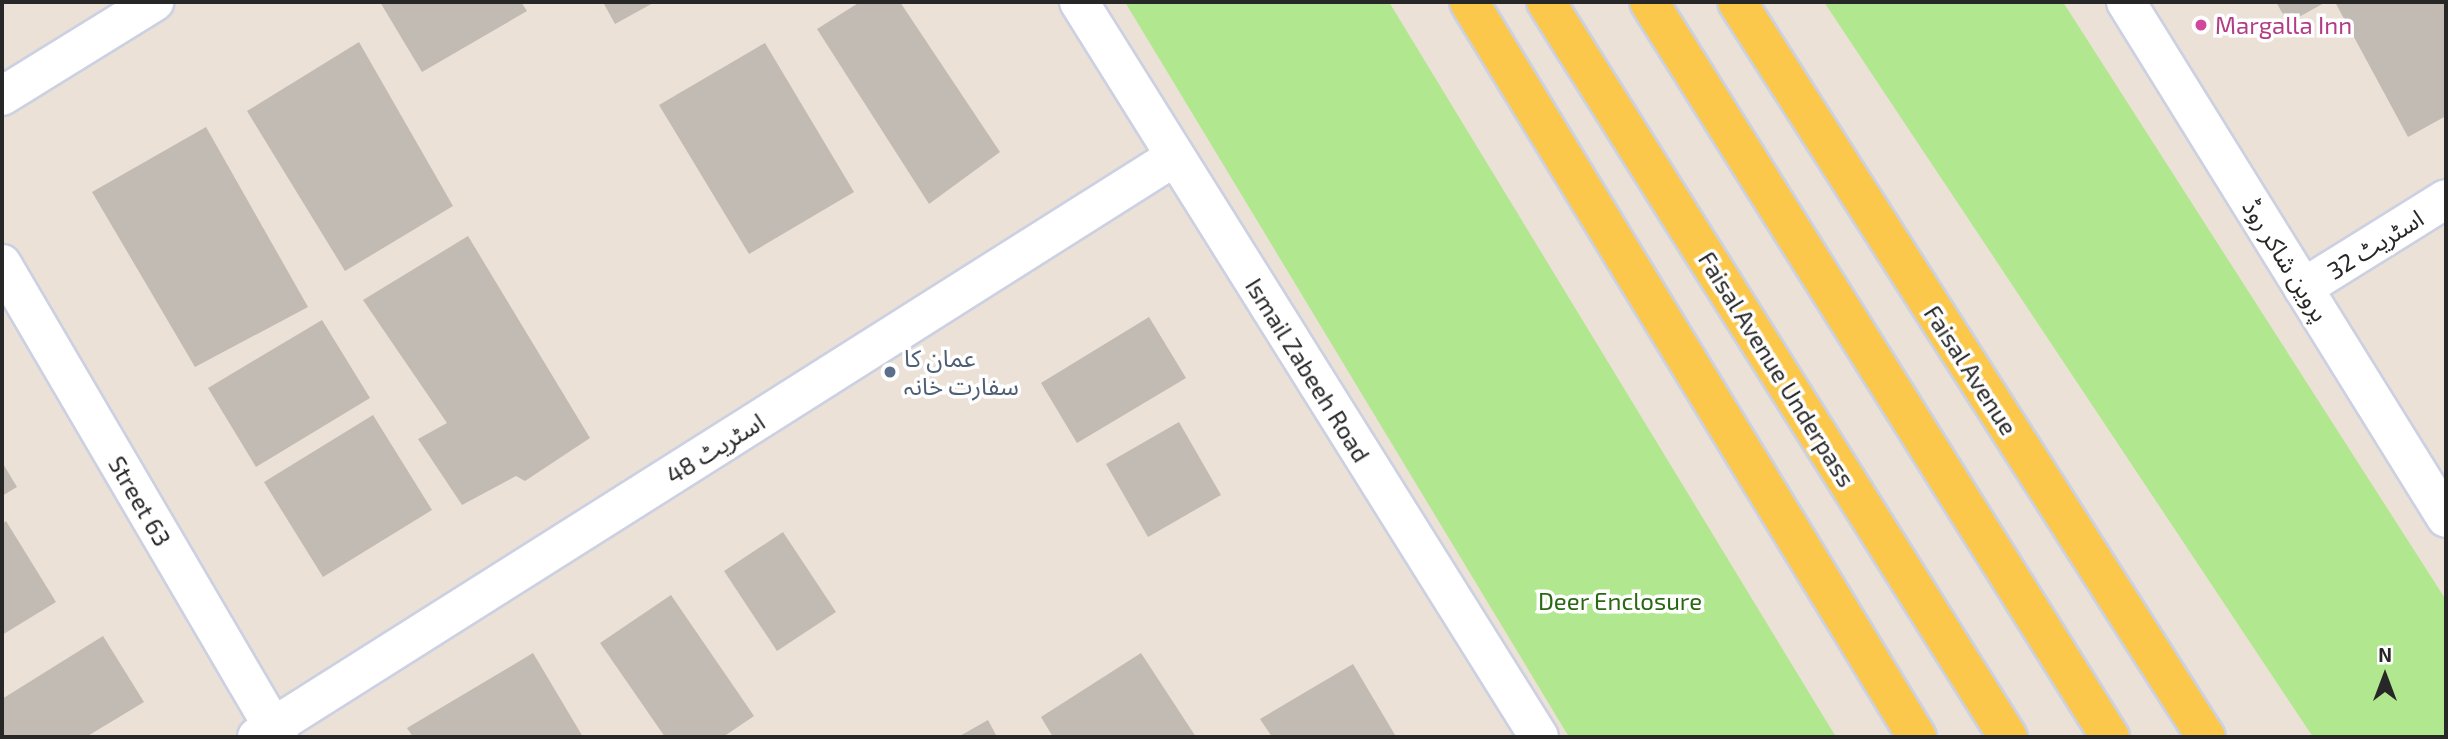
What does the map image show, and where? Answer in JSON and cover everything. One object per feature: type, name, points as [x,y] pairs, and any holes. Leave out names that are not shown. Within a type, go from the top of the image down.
[{"type":"main road","points":[[1469,2],[1917,737]]},
{"type":"main road","name":"Faisal Avenue Underpass","points":[[1546,2],[2008,737]]},
{"type":"main road","points":[[1649,2],[2110,737]]},
{"type":"main road","name":"Faisal Avenue","points":[[1737,2],[2206,737]]},
{"type":"street","points":[[2,96],[154,2]]},
{"type":"street","name":"Ismail Zabeeh Road","points":[[1079,2],[1173,158],[1539,737]]},
{"type":"street","name":"پروین شاکر روڈ","points":[[2126,2],[2446,518]]},
{"type":"street","name":"اسٹریٹ 48","points":[[270,734],[1173,158]]},
{"type":"street","name":"اسٹریٹ 32","points":[[2303,288],[2446,199]]},
{"type":"street","name":"Street 63","points":[[2,264],[270,734]]},
{"type":"green space","name":"Deer Enclosure","points":[[1125,2],[1389,2],[1836,737],[1569,737]]},
{"type":"green space","points":[[1824,2],[2063,2],[2446,600],[2446,737],[2313,737]]},
{"type":"building","points":[[380,2],[521,2],[527,11],[422,72]]},
{"type":"building","points":[[603,2],[655,2],[615,24]]},
{"type":"building","points":[[860,2],[900,2],[1000,152],[929,204],[817,29]]},
{"type":"building","points":[[2276,2],[2326,2],[2288,23]]},
{"type":"building","points":[[2335,2],[2446,2],[2446,116],[2408,137]]},
{"type":"building","points":[[359,42],[453,206],[345,271],[247,111]]},
{"type":"building","points":[[765,43],[854,192],[749,254],[659,105]]},
{"type":"building","points":[[206,127],[308,307],[195,367],[92,192]]},
{"type":"building","points":[[468,236],[590,438],[525,481],[516,476],[462,505],[418,439],[447,423],[363,300]]},
{"type":"building","points":[[1149,317],[1186,378],[1077,443],[1041,383]]},
{"type":"building","points":[[322,320],[370,398],[256,467],[208,388]]},
{"type":"building","points":[[373,415],[432,510],[323,577],[264,482]]},
{"type":"building","points":[[1179,422],[1221,495],[1148,537],[1106,464]]},
{"type":"building","points":[[2,462],[17,487],[2,496]]},
{"type":"building","points":[[6,521],[56,602],[2,635],[2,524]]},
{"type":"building","points":[[783,532],[836,612],[777,651],[724,571]]},
{"type":"building","points":[[671,595],[754,716],[723,737],[665,737],[600,643]]},
{"type":"building","points":[[103,636],[144,702],[86,737],[2,737],[2,699]]},
{"type":"building","points":[[533,653],[583,737],[413,737],[407,728]]},
{"type":"building","points":[[1141,653],[1196,737],[1053,737],[1041,717]]},
{"type":"building","points":[[1353,664],[1395,735],[1272,737],[1260,719]]},
{"type":"building","points":[[988,720],[997,737],[958,737]]},
{"type":"place","name":"Margalla Inn","points":[[2201,25]]},
{"type":"place","name":"عمان کا سفارت خانہ","points":[[890,372]]}]
